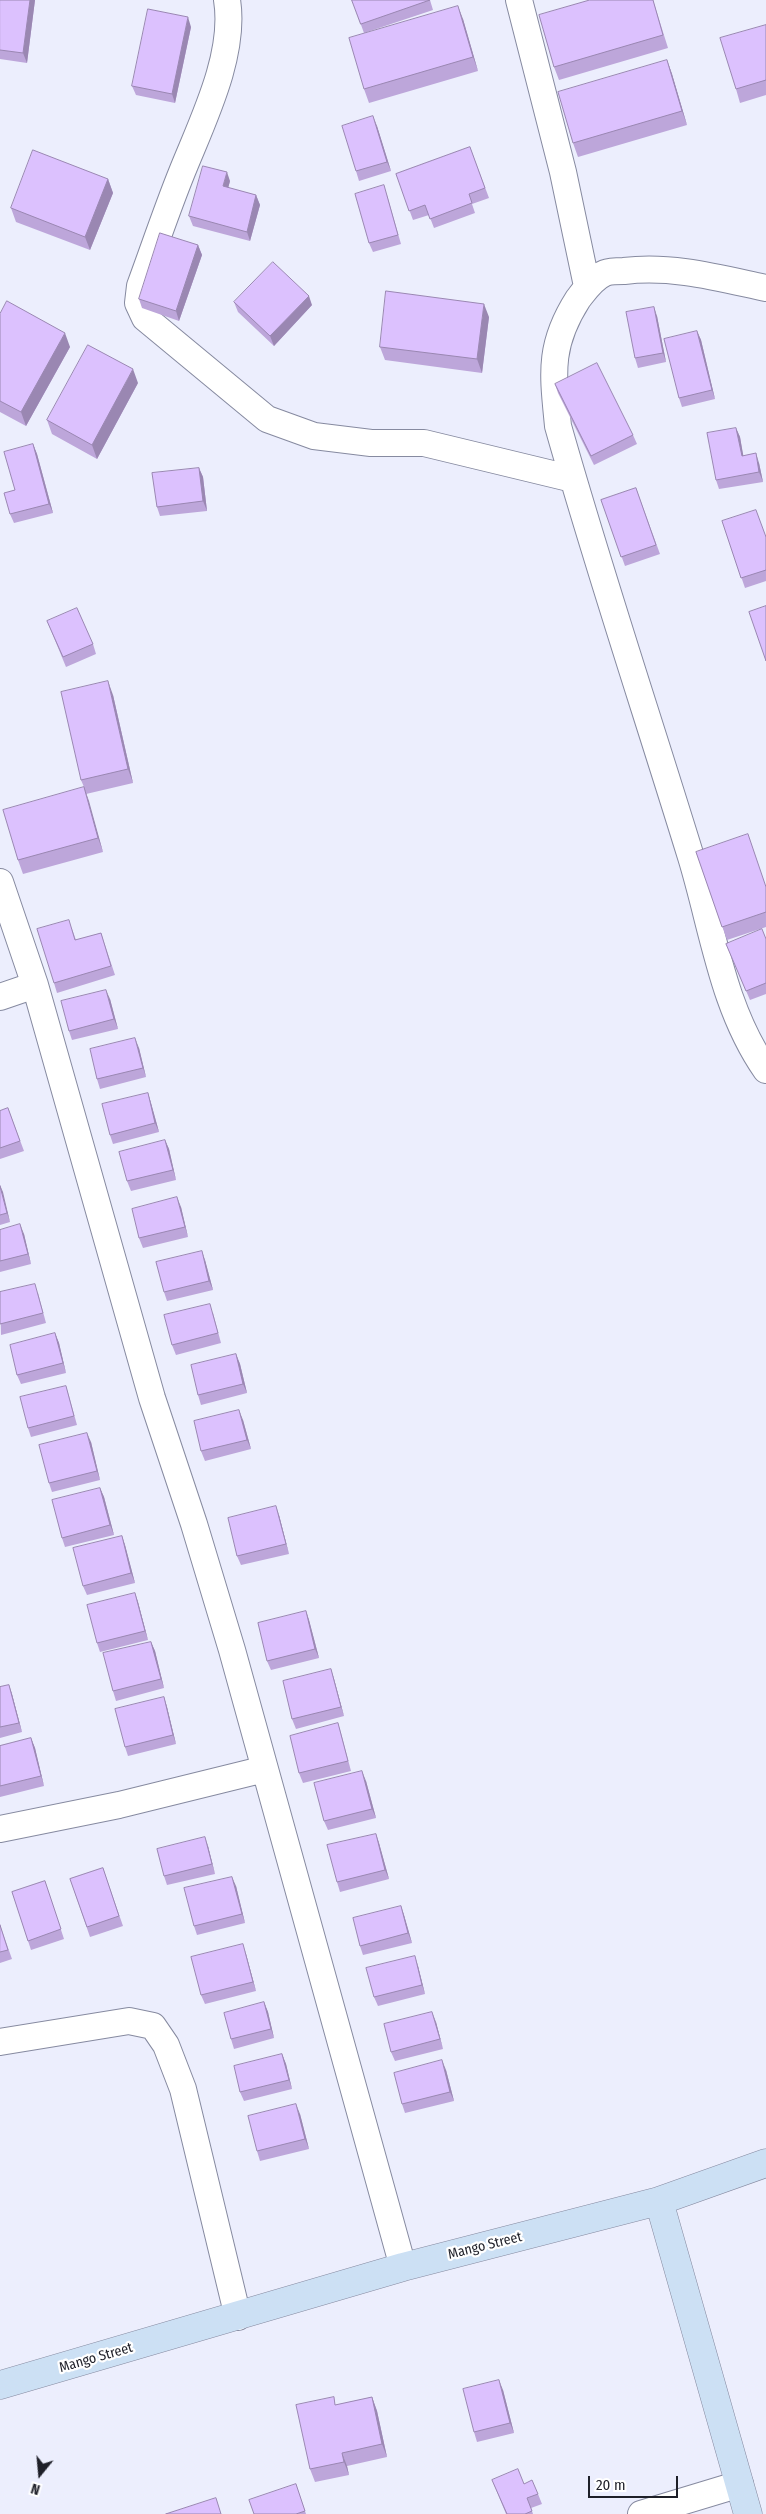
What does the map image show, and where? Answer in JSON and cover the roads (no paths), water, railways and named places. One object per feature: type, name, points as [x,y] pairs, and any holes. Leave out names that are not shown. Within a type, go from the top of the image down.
[{"type":"main road","name":"Mango Street","points":[[0,2385],[238,2317],[403,2267],[659,2201],[766,2163]]},
{"type":"main road","points":[[659,2201],[748,2514]]},
{"type":"street","points":[[227,0],[226,39],[214,93],[182,172],[140,286],[138,303],[145,318],[267,418],[275,422],[314,436],[370,444],[424,443],[573,479]]},
{"type":"street","points":[[519,0],[563,172],[587,286]]},
{"type":"street","points":[[764,294],[682,270],[639,269],[605,273],[587,286],[567,317],[555,350],[553,377],[558,426],[697,876],[722,975],[740,1025],[766,1070]]},
{"type":"street","points":[[0,882],[35,985],[149,1389],[197,1533],[265,1769],[403,2267]]},
{"type":"street","points":[[0,996],[35,985]]},
{"type":"street","points":[[0,1829],[118,1805],[265,1769]]},
{"type":"street","points":[[0,2042],[129,2021],[153,2026],[166,2045],[183,2090],[238,2317]]},
{"type":"street","points":[[641,2514],[740,2484]]}]
